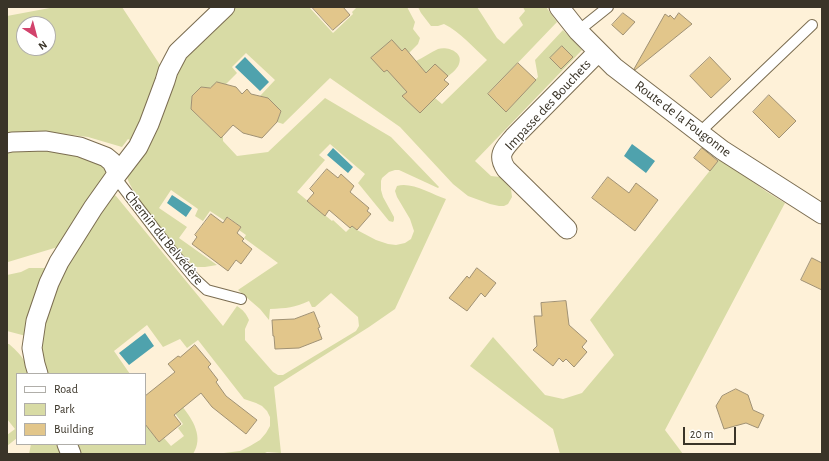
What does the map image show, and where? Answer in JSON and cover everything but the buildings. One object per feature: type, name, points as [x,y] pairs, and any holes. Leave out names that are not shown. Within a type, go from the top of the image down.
[{"type":"street","name":"Chemin du Belvédère","points":[[38,373],[33,354],[32,342],[36,321],[49,283],[59,262],[93,208],[138,147],[149,124],[168,71],[178,52],[225,7]]},
{"type":"street","name":"Route de la Fougonne","points":[[559,7],[578,31],[614,67],[722,150],[822,214]]},
{"type":"street","name":"Impasse des Bouchets","points":[[567,229],[506,168],[502,160],[502,155],[503,150],[514,137],[598,52]]},
{"type":"street","points":[[7,143],[46,141],[80,147],[106,157],[112,162],[115,168],[116,176]]},
{"type":"lane","points":[[578,31],[608,7]]},
{"type":"lane","points":[[699,133],[812,25]]},
{"type":"lane","name":"Chemin du Belvédère","points":[[116,176],[166,245],[195,279],[207,290],[240,299]]},
{"type":"green space","points":[[55,7],[122,7],[162,68],[135,143],[128,139],[122,147],[88,137],[40,131],[7,133],[7,16]]},
{"type":"green space","points":[[232,7],[309,7],[333,33],[353,14],[352,12],[357,7],[407,7],[415,22],[413,29],[420,38],[418,44],[409,53],[416,61],[435,50],[442,48],[450,49],[459,56],[460,60],[458,66],[444,80],[449,84],[435,98],[442,104],[487,60],[467,40],[450,27],[444,24],[431,26],[418,7],[477,7],[497,38],[504,44],[523,25],[519,18],[525,11],[523,7],[546,7],[557,22],[488,94],[506,112],[538,77],[535,60],[563,30],[582,50],[475,161],[491,176],[500,177],[511,189],[512,197],[508,204],[504,206],[490,204],[468,196],[453,184],[400,127],[330,78],[283,124],[277,122],[281,111],[268,98],[260,96],[275,80],[246,53],[232,67],[237,73],[225,85],[210,88],[201,87],[192,96],[191,109],[218,135],[223,136],[223,141],[237,156],[268,152],[325,98],[391,137],[439,187],[438,188],[399,170],[389,172],[382,178],[381,190],[383,197],[394,217],[393,222],[389,221],[358,183],[365,174],[330,144],[319,155],[325,160],[297,192],[346,232],[352,226],[376,240],[388,244],[396,245],[405,243],[411,239],[414,231],[410,219],[397,197],[395,191],[397,186],[408,185],[446,199],[395,309],[274,387],[281,453],[267,452],[263,454],[216,454],[240,451],[260,440],[270,426],[270,417],[262,406],[244,399],[198,340],[187,348],[180,339],[163,347],[147,325],[114,351],[129,373],[44,373],[38,342],[56,285],[113,194],[223,326],[237,306],[247,315],[249,320],[245,329],[245,340],[273,372],[278,375],[283,375],[356,331],[359,326],[358,317],[331,293],[315,307],[312,307],[309,301],[290,307],[270,309],[269,320],[260,309],[238,290],[278,263],[244,238],[246,235],[239,230],[241,227],[228,217],[225,221],[210,211],[203,221],[195,216],[198,209],[171,190],[159,208],[187,227],[179,238],[217,265],[195,267],[165,235],[132,189],[127,176],[182,56]]},
{"type":"green space","points":[[42,148],[82,157],[102,166],[107,173],[61,246],[8,262],[7,265],[7,150]]},
{"type":"green space","points":[[720,158],[767,192],[785,203],[665,430],[683,454],[560,454],[553,429],[470,366],[493,337],[545,395],[563,399],[582,393],[614,355],[590,320]]},
{"type":"green space","points":[[29,268],[45,268],[46,272],[26,336],[7,331],[7,275],[21,272]]},
{"type":"green space","points":[[7,344],[9,344],[22,357],[29,373],[16,373],[16,439],[7,446],[7,435],[15,429],[7,419]]},
{"type":"green space","points":[[182,406],[196,429],[197,441],[193,454],[78,454],[74,445],[146,445],[146,425],[159,442],[164,438],[171,446],[184,436],[178,428],[183,424],[174,412]]},
{"type":"green space","points":[[31,445],[57,445],[61,454],[29,454]]},
{"type":"water","points":[[245,57],[269,82],[260,91],[235,67]]},
{"type":"water","points":[[632,144],[655,161],[646,173],[624,156]]},
{"type":"water","points":[[333,148],[353,167],[348,173],[327,155]]},
{"type":"water","points":[[172,195],[192,208],[186,217],[167,203]]},
{"type":"water","points":[[145,333],[154,346],[129,365],[119,353]]}]
